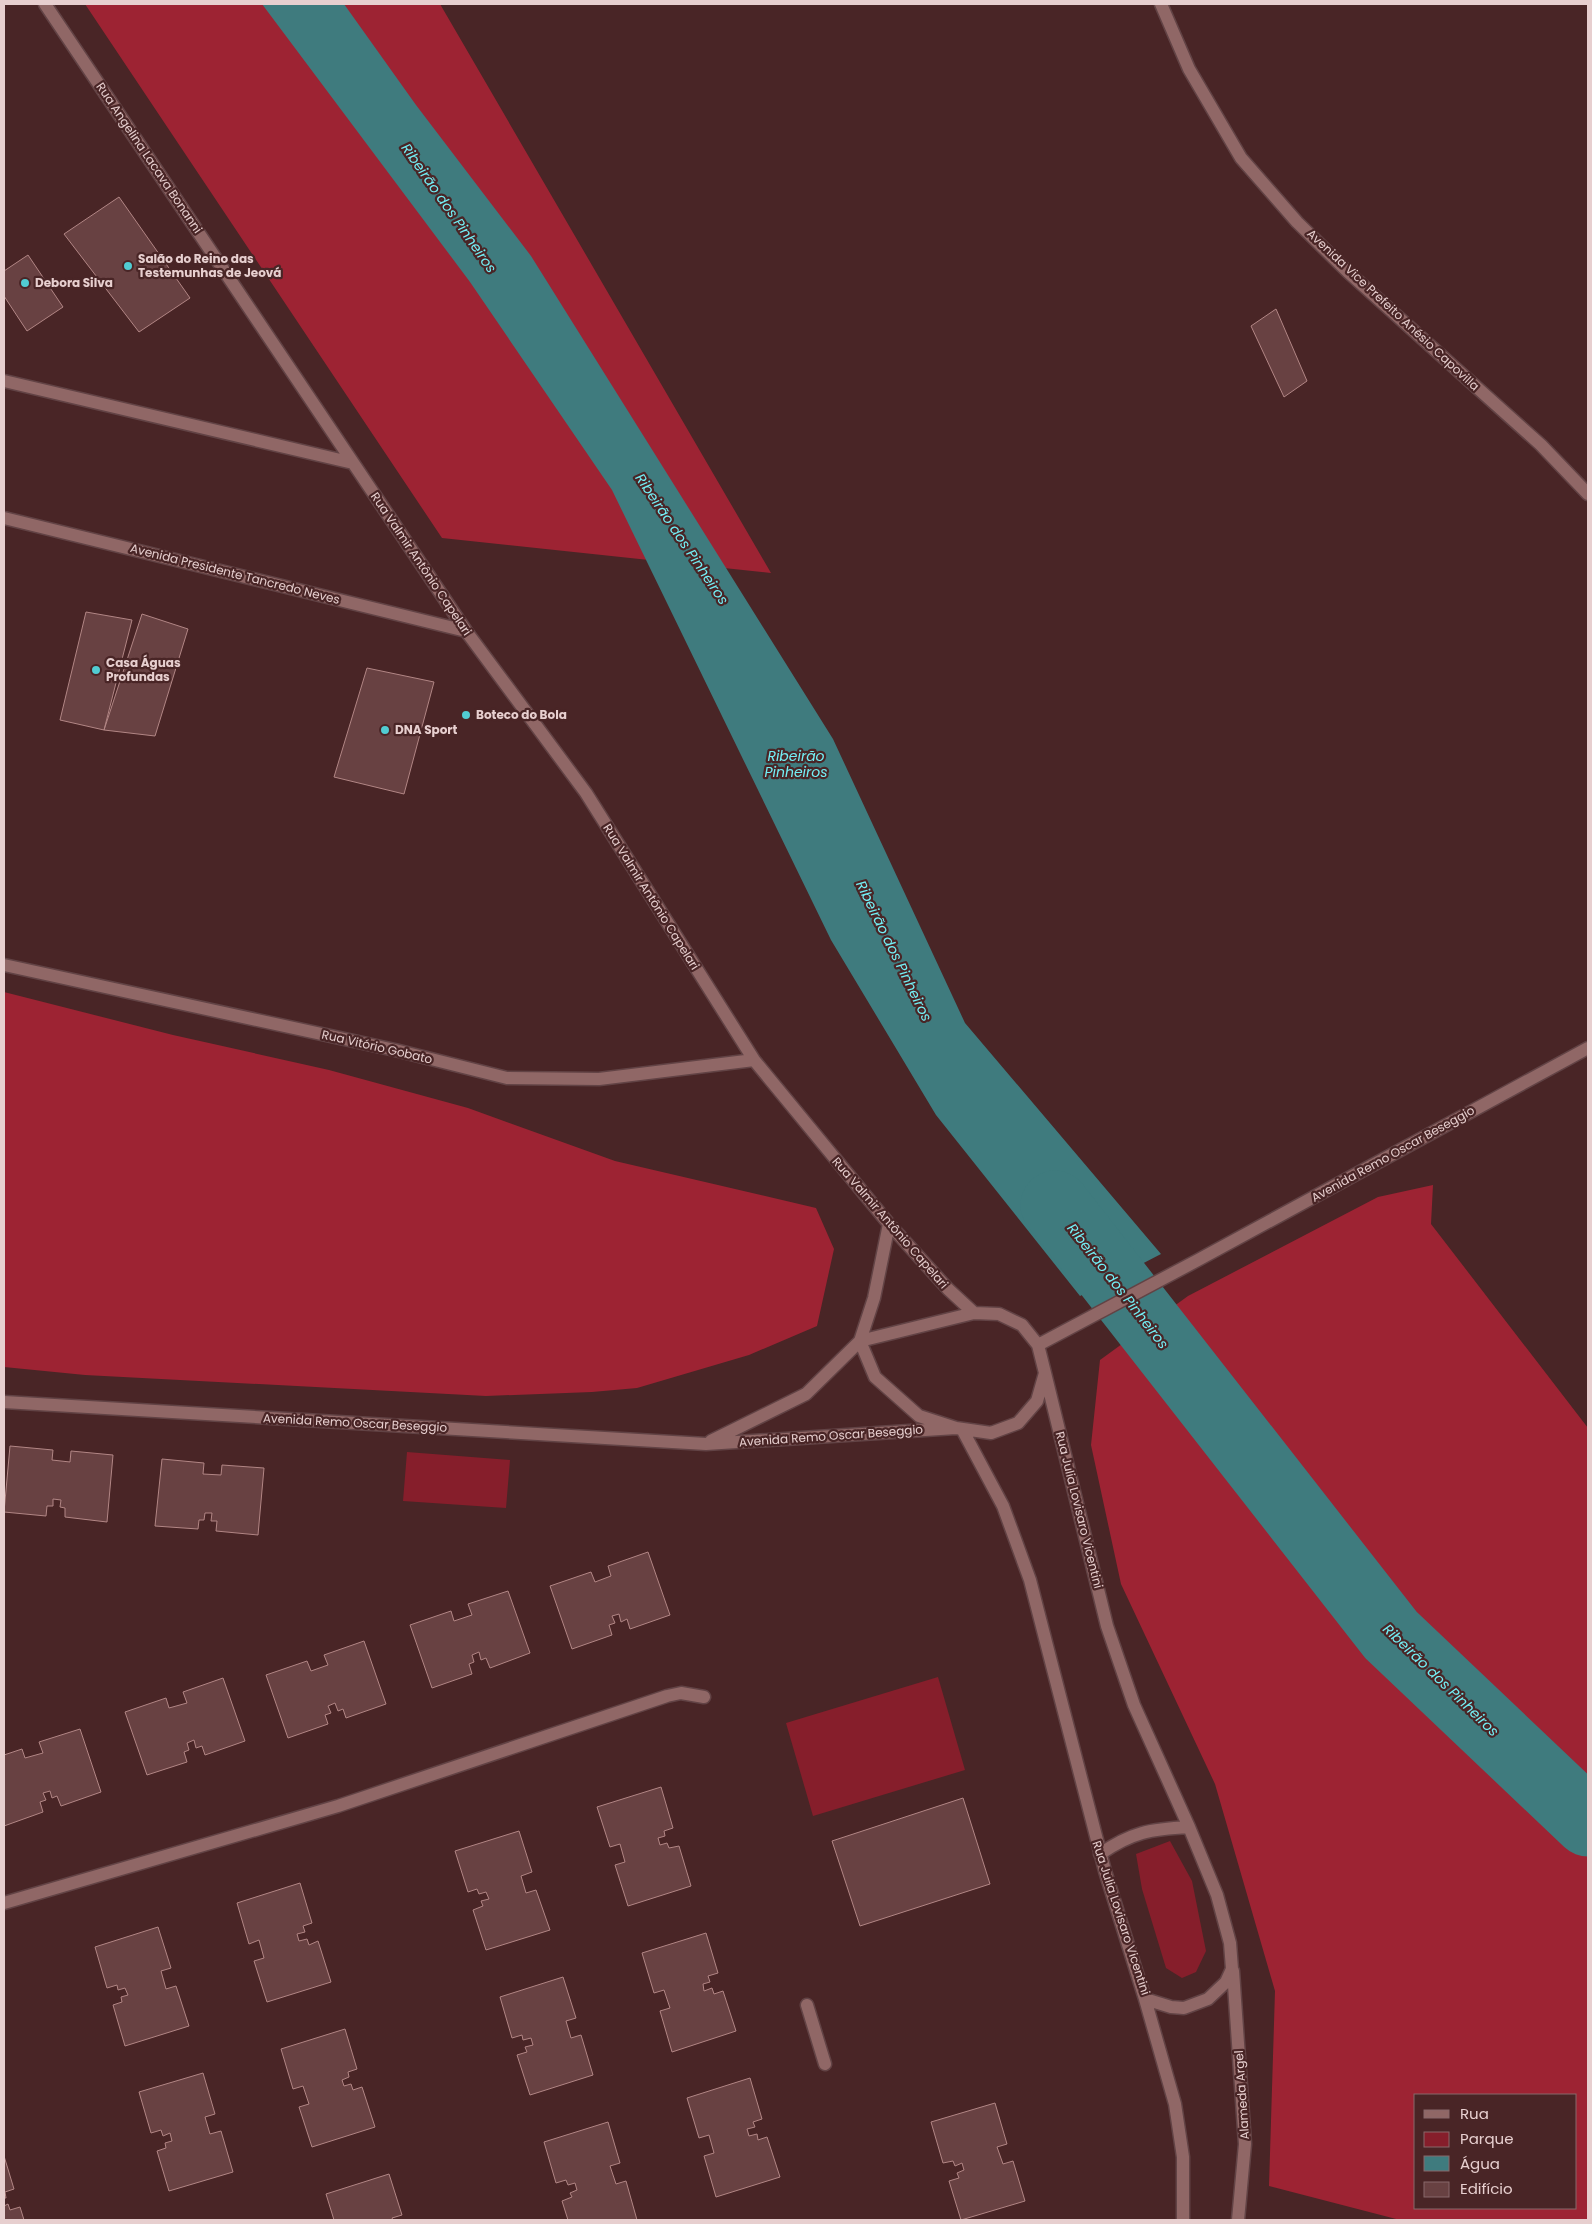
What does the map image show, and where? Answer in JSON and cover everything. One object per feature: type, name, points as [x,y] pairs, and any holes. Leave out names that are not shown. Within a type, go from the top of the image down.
[{"type":"street","name":"Rua Angelina Lacava Bonanni","points":[[44,4],[353,463]]},
{"type":"street","name":"Avenida Vice Prefeito Anésio Capovilla","points":[[1161,4],[1189,69],[1242,158],[1297,222],[1348,272],[1541,445],[1588,494]]},
{"type":"street","points":[[4,381],[353,463]]},
{"type":"street","name":"Rua Valmir Antônio Capelari","points":[[353,463],[466,631],[586,793],[754,1060],[889,1224],[948,1289],[974,1313]]},
{"type":"street","name":"Avenida Presidente Tancredo Neves","points":[[4,518],[466,631]]},
{"type":"street","name":"Rua Vitório Gobato","points":[[4,965],[395,1050],[507,1078],[599,1079],[754,1060]]},
{"type":"street","name":"Avenida Remo Oscar Beseggio","points":[[1038,1345],[1588,1048]]},
{"type":"street","name":"Avenida Remo Oscar Beseggio","points":[[706,1444],[806,1394],[860,1340],[874,1298],[889,1224]]},
{"type":"street","points":[[1038,1345],[1022,1325],[999,1314],[974,1313],[860,1340],[875,1377],[919,1416],[959,1429],[991,1433],[1018,1423],[1038,1401],[1045,1372]]},
{"type":"street","name":"Rua Julia Lovisaro Vicentini","points":[[959,1429],[1003,1506],[1030,1580],[1100,1854],[1145,1999],[1171,2007],[1184,2008],[1208,1999],[1226,1982],[1232,1969],[1230,1943],[1217,1896],[1189,1827],[1134,1704],[1107,1626],[1038,1345]]},
{"type":"street","name":"Avenida Remo Oscar Beseggio","points":[[4,1402],[706,1444],[959,1429]]},
{"type":"street","points":[[4,1903],[338,1806],[667,1696],[682,1692],[704,1697]]},
{"type":"street","points":[[1100,1854],[1122,1840],[1140,1833],[1162,1828],[1189,1827]]},
{"type":"street","name":"Alameda Argel","points":[[1232,1969],[1245,2144],[1238,2220]]},
{"type":"street","points":[[1145,1999],[1175,2104],[1183,2157],[1183,2220]]},
{"type":"street","points":[[807,2005],[825,2064]]},
{"type":"green space","points":[[407,1452],[510,1460],[506,1508],[403,1501]]},
{"type":"green space","points":[[938,1677],[965,1770],[813,1816],[786,1723]]},
{"type":"green space","points":[[1170,1841],[1192,1881],[1206,1951],[1196,1972],[1182,1978],[1166,1968],[1142,1889],[1136,1854]]},
{"type":"shaded area","points":[[85,4],[440,4],[771,573],[442,538]]},
{"type":"shaded area","points":[[4,992],[173,1035],[329,1070],[468,1108],[615,1161],[816,1208],[834,1249],[817,1326],[749,1355],[637,1388],[592,1392],[486,1396],[85,1375],[4,1367]]},
{"type":"shaded area","points":[[1433,1185],[1431,1224],[1588,1428],[1588,2220],[1400,2220],[1269,2186],[1275,1991],[1215,1784],[1121,1584],[1091,1445],[1100,1360],[1188,1296],[1378,1197]]},
{"type":"water","name":"Ribeirão Pinheiros","points":[[262,4],[344,4],[416,105],[531,256],[833,739],[965,1023],[1161,1254],[1080,1296],[936,1115],[831,940],[612,490],[470,282]]},
{"type":"building","name":"Salão do Reino das Testemunhas de Jeová","points":[[119,197],[190,298],[139,332],[64,234]]},
{"type":"building","name":"Debora Silva","points":[[28,255],[63,307],[27,331],[4,296],[4,271]]},
{"type":"building","points":[[1276,309],[1307,381],[1284,397],[1251,326]]},
{"type":"building","name":"Casa Águas Profundas","points":[[86,612],[132,620],[104,730],[60,720]]},
{"type":"building","points":[[142,614],[188,629],[155,736],[104,730]]},
{"type":"building","name":"DNA Sport","points":[[367,668],[434,682],[404,794],[334,777]]},
{"type":"building","points":[[10,1446],[53,1450],[52,1460],[70,1462],[71,1451],[113,1455],[107,1522],[65,1517],[65,1508],[60,1507],[61,1500],[53,1499],[53,1506],[47,1506],[46,1516],[4,1512]]},
{"type":"building","points":[[162,1459],[204,1463],[203,1474],[221,1475],[222,1465],[264,1468],[258,1535],[216,1531],[217,1521],[211,1521],[212,1513],[205,1513],[204,1520],[199,1520],[198,1529],[155,1526]]},
{"type":"building","points":[[648,1552],[670,1615],[630,1629],[627,1619],[621,1622],[619,1614],[612,1616],[615,1623],[609,1625],[612,1635],[572,1649],[550,1586],[591,1572],[595,1582],[611,1576],[608,1566]]},
{"type":"building","points":[[508,1591],[530,1653],[490,1668],[486,1658],[481,1660],[479,1652],[472,1655],[474,1662],[469,1664],[472,1674],[432,1688],[410,1625],[451,1611],[454,1621],[472,1615],[468,1604]]},
{"type":"building","points":[[364,1641],[386,1704],[346,1718],[343,1709],[338,1711],[335,1703],[328,1706],[331,1713],[325,1715],[328,1724],[288,1738],[266,1675],[307,1661],[311,1671],[328,1665],[324,1655]]},
{"type":"building","points":[[223,1678],[245,1741],[205,1755],[202,1746],[196,1748],[194,1740],[187,1743],[189,1750],[184,1752],[187,1762],[147,1775],[125,1712],[166,1698],[169,1708],[187,1703],[183,1692]]},
{"type":"building","points":[[80,1729],[101,1792],[61,1806],[57,1796],[52,1798],[50,1791],[43,1793],[46,1800],[40,1802],[43,1812],[4,1826],[4,1755],[22,1749],[25,1758],[43,1753],[39,1742]]},
{"type":"building","points":[[661,1787],[673,1828],[664,1831],[665,1836],[658,1838],[660,1845],[667,1843],[669,1848],[679,1846],[691,1886],[628,1906],[615,1865],[625,1862],[620,1844],[610,1847],[597,1807]]},
{"type":"building","points":[[963,1798],[990,1884],[860,1926],[832,1841]]},
{"type":"building","points":[[519,1831],[532,1872],[521,1876],[526,1893],[536,1890],[550,1930],[486,1950],[473,1910],[483,1906],[481,1901],[489,1899],[486,1892],[479,1894],[477,1889],[468,1892],[455,1851]]},
{"type":"building","points":[[300,1883],[312,1923],[303,1926],[305,1932],[297,1934],[299,1941],[307,1939],[309,1945],[318,1941],[331,1982],[267,2002],[254,1961],[264,1958],[259,1940],[249,1944],[237,1903]]},
{"type":"building","points":[[158,1927],[171,1968],[161,1971],[166,1989],[176,1986],[189,2026],[125,2046],[113,2005],[122,2002],[121,1997],[128,1995],[125,1988],[118,1990],[117,1985],[107,1988],[95,1947]]},
{"type":"building","points":[[706,1933],[718,1973],[708,1976],[710,1982],[703,1984],[704,1991],[712,1988],[714,1994],[723,1991],[736,2031],[672,2052],[660,2011],[670,2008],[664,1990],[654,1993],[642,1953]]},
{"type":"building","points":[[563,1977],[576,2018],[566,2021],[571,2038],[581,2035],[593,2075],[530,2095],[517,2055],[527,2052],[525,2047],[533,2045],[531,2038],[523,2040],[522,2035],[512,2038],[500,1997]]},
{"type":"building","points":[[345,2029],[357,2069],[348,2072],[349,2077],[342,2080],[344,2086],[351,2084],[353,2090],[362,2087],[375,2127],[312,2147],[299,2107],[309,2104],[303,2086],[293,2089],[281,2049]]},
{"type":"building","points":[[203,2073],[215,2114],[205,2117],[210,2134],[221,2131],[233,2172],[169,2191],[157,2151],[166,2148],[165,2143],[172,2141],[170,2133],[163,2136],[161,2130],[151,2133],[139,2092]]},
{"type":"building","points":[[750,2078],[762,2119],[753,2122],[755,2127],[747,2129],[749,2136],[757,2134],[758,2140],[767,2137],[780,2177],[716,2197],[704,2156],[714,2153],[709,2135],[699,2138],[687,2098]]},
{"type":"building","points":[[995,2103],[1007,2144],[997,2147],[1003,2164],[1013,2161],[1025,2201],[961,2220],[949,2181],[959,2178],[957,2173],[964,2170],[962,2163],[955,2166],[953,2161],[943,2163],[931,2122]]},
{"type":"building","points":[[608,2122],[620,2163],[610,2166],[616,2184],[626,2181],[637,2220],[568,2220],[562,2201],[572,2197],[570,2193],[577,2190],[575,2183],[568,2185],[566,2180],[556,2183],[544,2142]]},
{"type":"building","points":[[4,2156],[14,2189],[5,2192],[6,2198],[4,2198]]},
{"type":"building","points":[[389,2174],[402,2215],[392,2218],[393,2220],[334,2220],[326,2194]]},
{"type":"building","points":[[8,2204],[10,2210],[20,2207],[24,2220],[4,2220],[4,2206]]},
{"type":"waterway","name":"Ribeirão dos Pinheiros","points":[[1055,1205],[1391,1635],[1588,1822]]},
{"type":"place","name":"Salão do Reino das Testemunhas de Jeová","points":[[128,266]]},
{"type":"place","name":"Debora Silva","points":[[25,283]]},
{"type":"place","name":"Casa Águas Profundas","points":[[96,670]]},
{"type":"place","name":"Boteco do Bola","points":[[466,715]]},
{"type":"place","name":"DNA Sport","points":[[385,730]]}]
